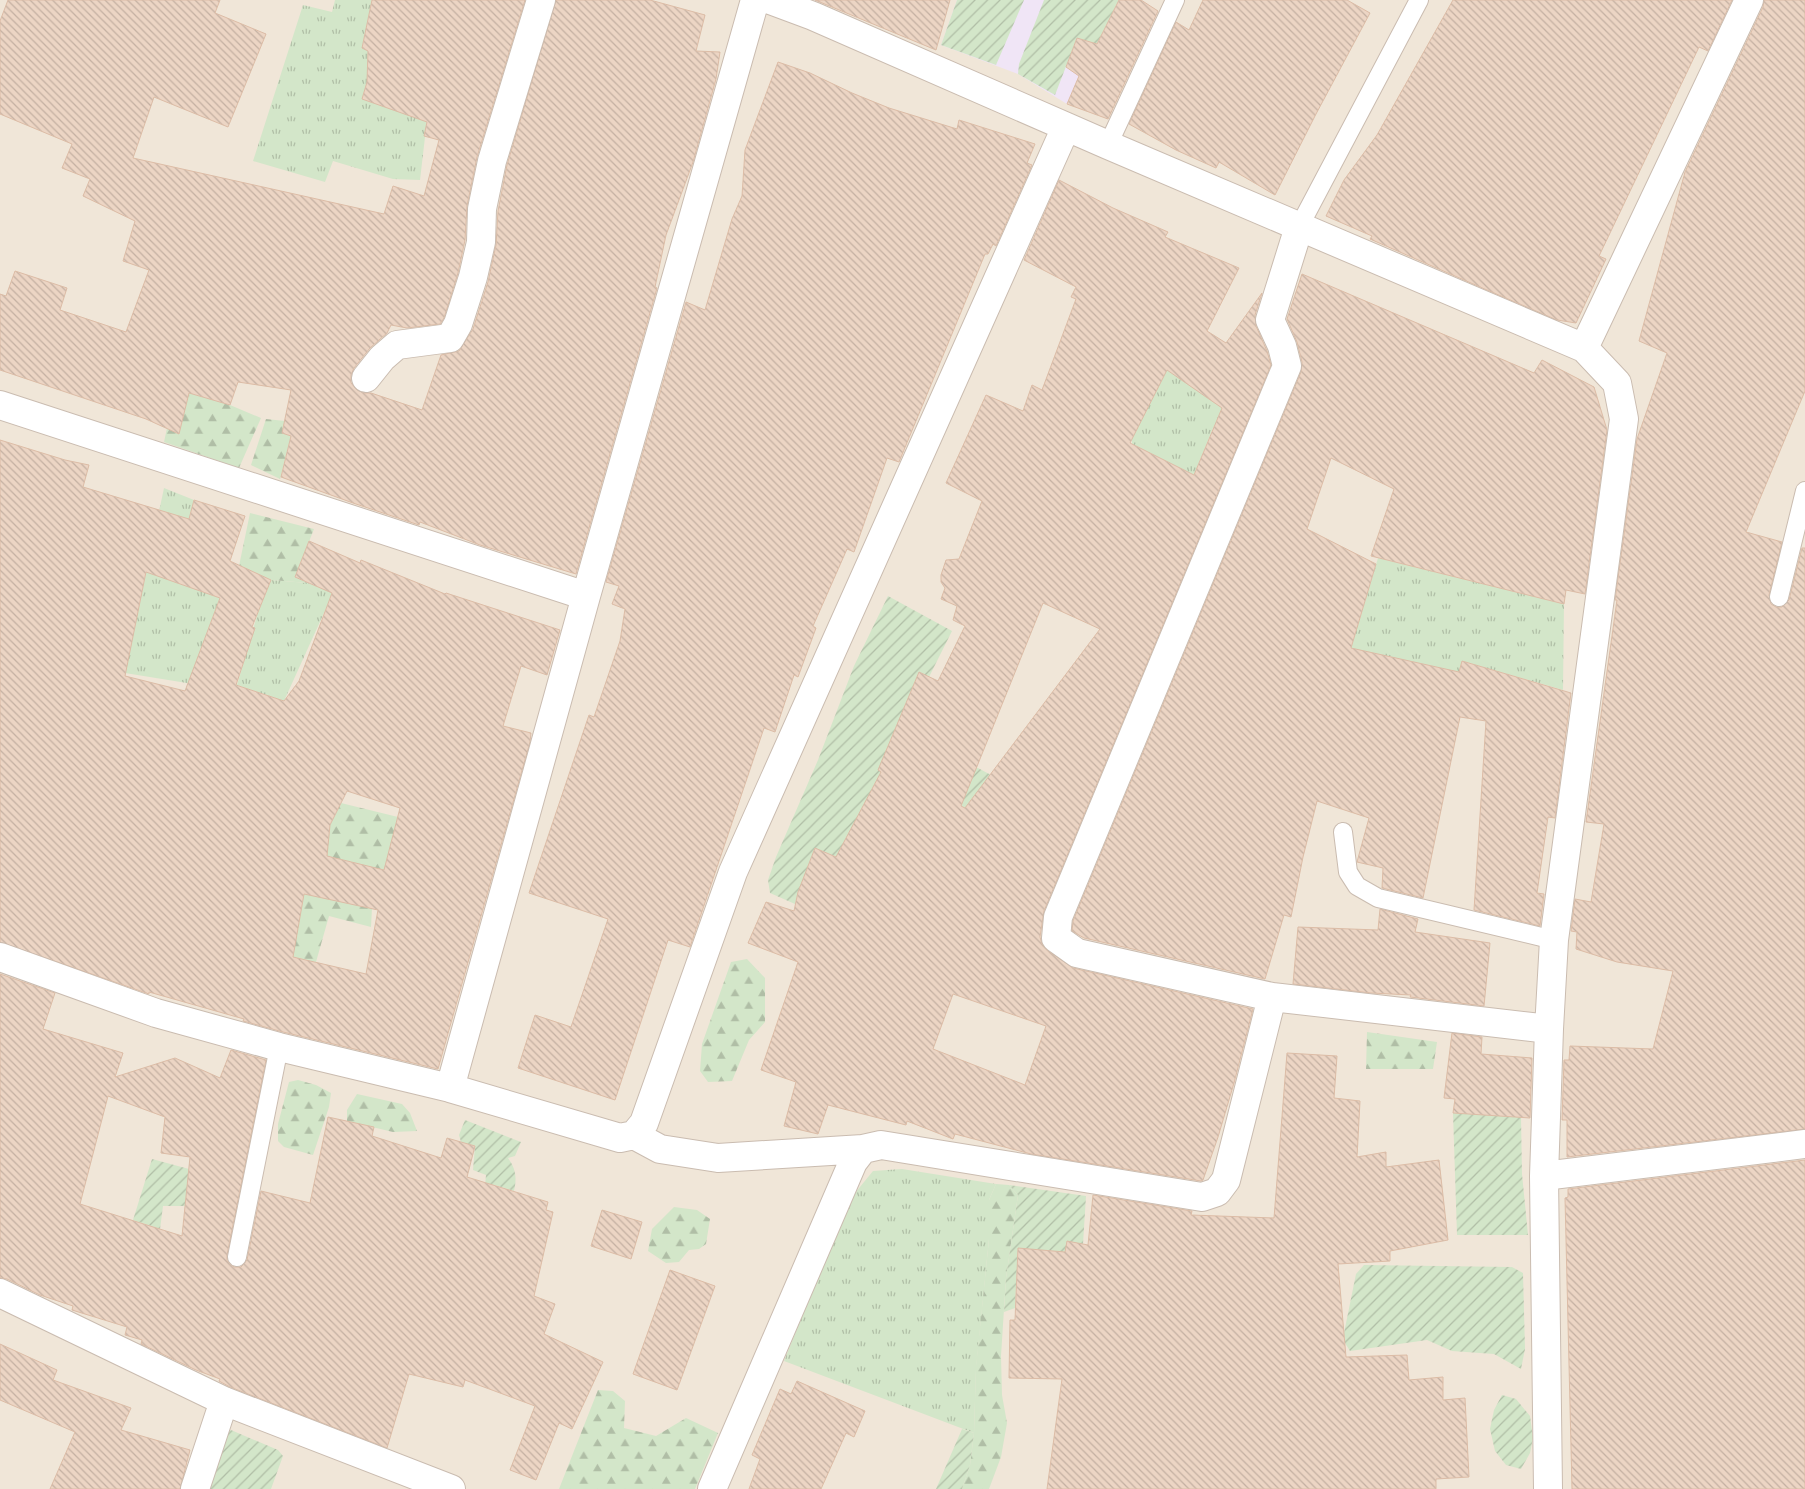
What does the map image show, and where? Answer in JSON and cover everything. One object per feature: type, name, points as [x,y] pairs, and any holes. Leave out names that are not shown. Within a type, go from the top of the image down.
[{"type":"street","points":[[366,378],[382,358],[397,345],[450,338],[458,324],[473,277],[481,242],[482,209],[492,161],[541,0]]},
{"type":"street","points":[[450,1088],[586,596],[755,0]]},
{"type":"street","points":[[770,0],[813,16],[1066,127],[1584,348],[1617,383],[1624,419],[1554,940],[1544,1176],[1548,1489]]},
{"type":"street","points":[[1584,348],[1748,0]]},
{"type":"street","points":[[0,958],[156,1013],[279,1047],[450,1088],[620,1138],[634,1135],[644,1123],[733,872],[1066,127]]},
{"type":"street","points":[[1300,227],[1270,320],[1282,346],[1287,366],[1058,917],[1056,938],[1077,953],[1272,997],[1549,1029]]},
{"type":"street","points":[[0,405],[586,596]]},
{"type":"street","points":[[634,1135],[660,1150],[718,1158],[863,1150],[881,1145],[1202,1197],[1217,1192],[1226,1180],[1272,997]]},
{"type":"street","points":[[1544,1176],[1805,1144]]},
{"type":"street","points":[[712,1489],[853,1162],[863,1150]]},
{"type":"street","points":[[0,1293],[224,1401],[444,1488]]},
{"type":"street","points":[[195,1489],[224,1401]]},
{"type":"lane","points":[[1108,145],[1175,0]]},
{"type":"lane","points":[[1300,227],[1419,0]]},
{"type":"lane","points":[[1778,597],[1805,491]]},
{"type":"lane","points":[[1343,832],[1348,872],[1357,886],[1378,898],[1554,940]]},
{"type":"lane","points":[[237,1257],[279,1047]]},
{"type":"shaded area","points":[[0,0],[1805,0],[1805,1489],[0,1489]]},
{"type":"shaded area","points":[[957,0],[1119,0],[1077,38],[1066,67],[1079,76],[1067,104],[1018,74],[941,45]]},
{"type":"green space","points":[[335,0],[372,0],[362,48],[368,51],[367,82],[362,99],[427,120],[420,180],[393,179],[333,161],[325,182],[253,161],[303,5],[332,12]]},
{"type":"green space","points":[[957,0],[1024,0],[996,65],[941,45]]},
{"type":"green space","points":[[1044,0],[1119,0],[1097,44],[1077,38],[1055,95],[1018,74],[1019,64]]},
{"type":"green space","points":[[1172,364],[1229,413],[1213,428],[1194,475],[1132,444],[1132,438],[1164,376],[1141,367]]},
{"type":"green space","points":[[189,393],[230,405],[261,418],[239,468],[164,442],[167,428],[179,434]]},
{"type":"green space","points":[[266,419],[285,421],[282,433],[291,436],[280,479],[251,465]]},
{"type":"green space","points":[[164,488],[194,500],[183,547],[170,580],[220,598],[194,668],[230,690],[125,673]]},
{"type":"green space","points":[[250,513],[314,529],[295,577],[308,583],[271,580],[239,566]]},
{"type":"green space","points":[[1378,558],[1564,604],[1563,690],[1462,661],[1459,672],[1351,648]]},
{"type":"green space","points":[[271,580],[308,583],[333,593],[284,701],[237,685],[258,612]]},
{"type":"green space","points":[[888,596],[952,631],[917,701],[967,762],[1002,781],[889,879],[815,848],[795,904],[770,893],[768,880],[818,760],[854,666]]},
{"type":"green space","points":[[341,803],[398,817],[384,870],[327,856],[316,896],[372,908],[371,927],[329,916],[316,962],[293,957],[205,808],[327,855],[330,825]]},
{"type":"green space","points":[[747,959],[765,978],[765,1022],[749,1040],[732,1081],[708,1082],[700,1071],[702,1044],[731,962]]},
{"type":"green space","points":[[1367,1032],[1437,1042],[1433,1069],[1366,1069]]},
{"type":"green space","points":[[298,1080],[316,1085],[331,1093],[329,1107],[313,1155],[284,1147],[278,1141],[278,1124],[289,1082]]},
{"type":"green space","points":[[357,1094],[402,1104],[410,1113],[417,1131],[393,1132],[347,1121],[347,1110]]},
{"type":"green space","points":[[1453,1113],[1521,1117],[1522,1174],[1528,1235],[1457,1235]]},
{"type":"green space","points":[[465,1120],[521,1142],[515,1156],[508,1158],[515,1174],[514,1191],[495,1185],[485,1186],[486,1175],[473,1170],[475,1146],[461,1142],[459,1135]]},
{"type":"green space","points":[[152,1159],[189,1169],[185,1206],[163,1206],[160,1229],[133,1220]]},
{"type":"green space","points":[[902,1169],[996,1184],[989,1200],[989,1239],[976,1369],[974,1433],[784,1361],[855,1193],[873,1171]]},
{"type":"green space","points":[[996,1184],[1009,1185],[1018,1195],[1006,1278],[1001,1356],[1002,1395],[1007,1423],[1001,1457],[989,1489],[962,1489],[970,1465],[974,1433],[976,1366],[989,1239],[989,1200]]},
{"type":"green space","points":[[1009,1185],[1086,1196],[1083,1244],[1062,1267],[1053,1265],[1054,1251],[1018,1248],[1015,1308],[1004,1312],[1006,1278],[1018,1195]]},
{"type":"green space","points":[[674,1207],[697,1210],[710,1219],[706,1244],[699,1249],[689,1250],[679,1262],[666,1263],[648,1251],[652,1229]]},
{"type":"green space","points":[[1364,1265],[1512,1267],[1523,1273],[1525,1349],[1521,1369],[1494,1354],[1452,1351],[1427,1340],[1350,1351],[1345,1343],[1344,1333],[1356,1274]]},
{"type":"green space","points":[[598,1390],[613,1391],[625,1401],[624,1428],[656,1436],[686,1418],[718,1433],[695,1489],[559,1489]]},
{"type":"green space","points":[[1502,1395],[1516,1399],[1530,1416],[1533,1438],[1530,1453],[1521,1469],[1506,1465],[1495,1451],[1490,1429],[1494,1410]]},
{"type":"green space","points":[[962,1429],[974,1433],[970,1465],[962,1489],[936,1489]]},
{"type":"green space","points":[[231,1430],[278,1450],[283,1456],[271,1489],[206,1489],[223,1435]]},
{"type":"building","points":[[8,0],[220,0],[215,13],[266,34],[228,127],[154,97],[133,158],[384,214],[393,186],[424,196],[439,140],[424,136],[427,122],[362,99],[367,82],[368,51],[362,48],[372,0],[525,0],[477,157],[467,206],[465,240],[458,273],[444,318],[440,324],[407,328],[391,325],[387,333],[370,348],[354,368],[351,375],[351,383],[357,390],[422,410],[441,355],[459,351],[473,329],[488,282],[496,245],[498,211],[507,165],[556,0],[650,0],[705,15],[696,51],[720,52],[716,79],[693,162],[666,235],[655,287],[657,288],[576,574],[480,545],[420,522],[419,525],[281,477],[291,436],[282,433],[291,390],[238,382],[230,405],[189,393],[179,434],[146,419],[0,370],[0,294],[6,296],[15,271],[67,288],[60,310],[126,332],[149,270],[123,261],[135,221],[83,196],[90,179],[62,168],[72,144],[0,114],[0,21]]},
{"type":"building","points":[[815,0],[950,0],[936,50]]},
{"type":"building","points":[[1119,0],[1141,0],[1158,11],[1108,119],[1067,104],[1079,76],[1066,67],[1077,38],[1097,44]]},
{"type":"building","points":[[1203,0],[1347,0],[1370,13],[1275,195],[1219,162],[1216,168],[1176,150],[1129,124],[1176,22],[1189,30]]},
{"type":"building","points":[[1453,0],[1732,0],[1708,51],[1699,47],[1599,256],[1606,259],[1576,323],[1557,320],[1370,239],[1372,236],[1326,216],[1344,180],[1377,135]]},
{"type":"building","points":[[1764,0],[1805,0],[1805,391],[1746,532],[1782,542],[1769,595],[1771,604],[1776,607],[1782,607],[1789,600],[1802,548],[1805,548],[1805,1129],[1567,1157],[1567,1120],[1562,1120],[1564,1060],[1569,1060],[1570,1046],[1653,1049],[1673,971],[1617,962],[1576,949],[1577,932],[1571,931],[1575,899],[1591,902],[1604,824],[1586,822],[1637,439],[1667,353],[1639,341],[1685,172],[1763,7]]},
{"type":"building","points":[[778,62],[810,73],[889,108],[957,129],[959,120],[1035,144],[1027,163],[1032,165],[996,246],[993,244],[988,254],[985,254],[899,462],[887,458],[854,552],[847,549],[813,626],[816,628],[798,677],[794,675],[775,732],[764,728],[690,947],[668,940],[615,1100],[518,1068],[535,1015],[571,1027],[608,919],[529,893],[589,715],[594,717],[620,641],[625,609],[612,604],[619,586],[606,582],[686,302],[705,310],[732,219],[742,196],[745,150]]},
{"type":"building","points":[[1059,180],[1113,208],[1168,232],[1165,237],[1239,268],[1207,331],[1226,343],[1262,293],[1255,315],[1256,326],[1271,365],[1044,911],[1040,937],[1042,944],[1047,950],[1073,968],[1253,1009],[1218,1137],[1203,1180],[1201,1181],[1031,1154],[955,1134],[953,1139],[907,1121],[906,1125],[828,1105],[818,1134],[784,1126],[796,1082],[761,1070],[798,962],[748,943],[766,902],[794,911],[798,892],[815,848],[836,857],[881,772],[878,770],[919,672],[938,681],[965,626],[953,620],[957,606],[941,599],[945,588],[941,582],[941,575],[946,560],[959,559],[982,501],[946,483],[986,395],[1023,411],[1032,385],[1042,390],[1076,299],[1071,297],[1076,287],[1024,260]],"holes":[[[1167,370],[1222,408],[1194,475],[1130,443]],[[1043,603],[1100,629],[965,808],[961,806]],[[953,994],[1046,1026],[1025,1085],[933,1049]]]},
{"type":"building","points":[[1302,274],[1534,373],[1542,360],[1594,387],[1607,430],[1585,594],[1566,590],[1564,604],[1371,556],[1394,489],[1331,458],[1307,529],[1376,564],[1351,648],[1459,672],[1462,661],[1571,693],[1555,818],[1548,817],[1537,893],[1544,894],[1540,926],[1474,910],[1486,721],[1460,717],[1423,898],[1382,888],[1383,868],[1357,862],[1369,818],[1317,801],[1291,917],[1284,915],[1265,979],[1084,938],[1072,931],[1073,921],[1301,372],[1302,362],[1297,342],[1287,319]]},
{"type":"building","points":[[0,440],[65,460],[89,465],[83,487],[189,519],[194,500],[245,516],[230,561],[271,580],[252,627],[255,628],[236,685],[284,701],[299,681],[332,593],[295,577],[309,541],[360,563],[361,560],[445,594],[560,630],[547,675],[521,666],[503,726],[531,733],[530,742],[438,1069],[283,1032],[149,992],[149,994],[0,942]],"holes":[[[146,572],[220,598],[185,691],[125,676]],[[347,791],[400,808],[384,870],[327,856],[330,825]],[[304,894],[378,910],[366,974],[293,957]]]},
{"type":"building","points":[[1380,909],[1418,919],[1415,932],[1490,943],[1484,1006],[1410,997],[1411,995],[1371,993],[1293,984],[1298,927],[1378,930]]},
{"type":"building","points":[[0,974],[55,993],[43,1029],[123,1053],[115,1077],[175,1058],[220,1078],[231,1050],[266,1060],[227,1255],[227,1261],[234,1267],[241,1267],[247,1260],[261,1191],[310,1203],[328,1117],[374,1127],[372,1136],[441,1158],[447,1138],[475,1146],[467,1177],[548,1202],[546,1210],[553,1212],[534,1296],[555,1304],[544,1334],[603,1362],[572,1429],[559,1423],[536,1480],[510,1470],[535,1406],[465,1380],[463,1387],[409,1374],[387,1448],[230,1387],[219,1381],[220,1379],[141,1344],[142,1340],[125,1335],[127,1327],[72,1310],[73,1306],[40,1295],[7,1279],[0,1278]],"holes":[[[108,1096],[165,1117],[161,1153],[190,1157],[182,1236],[80,1204]]]},
{"type":"building","points":[[1452,1033],[1482,1037],[1481,1054],[1532,1058],[1530,1118],[1453,1113],[1455,1099],[1444,1098]]},
{"type":"building","points":[[1287,1053],[1337,1056],[1334,1098],[1360,1101],[1357,1157],[1386,1152],[1386,1167],[1439,1160],[1448,1240],[1390,1251],[1390,1261],[1338,1264],[1346,1357],[1407,1355],[1409,1380],[1443,1377],[1443,1400],[1465,1398],[1469,1477],[1436,1479],[1436,1489],[1047,1489],[1062,1379],[1009,1378],[1010,1320],[1015,1320],[1018,1248],[1065,1252],[1067,1241],[1088,1245],[1093,1195],[1192,1211],[1191,1215],[1274,1218]]},
{"type":"building","points":[[1805,1160],[1805,1489],[1572,1489],[1565,1198],[1568,1197],[1568,1189]]},
{"type":"building","points":[[602,1210],[642,1222],[631,1259],[591,1246]]},
{"type":"building","points":[[670,1270],[715,1286],[677,1390],[633,1374]]},
{"type":"building","points":[[0,1344],[57,1370],[53,1380],[131,1408],[121,1430],[190,1450],[180,1489],[50,1489],[75,1432],[0,1400]]},
{"type":"building","points":[[797,1381],[865,1411],[854,1437],[846,1433],[821,1489],[749,1489],[760,1459],[752,1455],[780,1389],[791,1394]]}]
